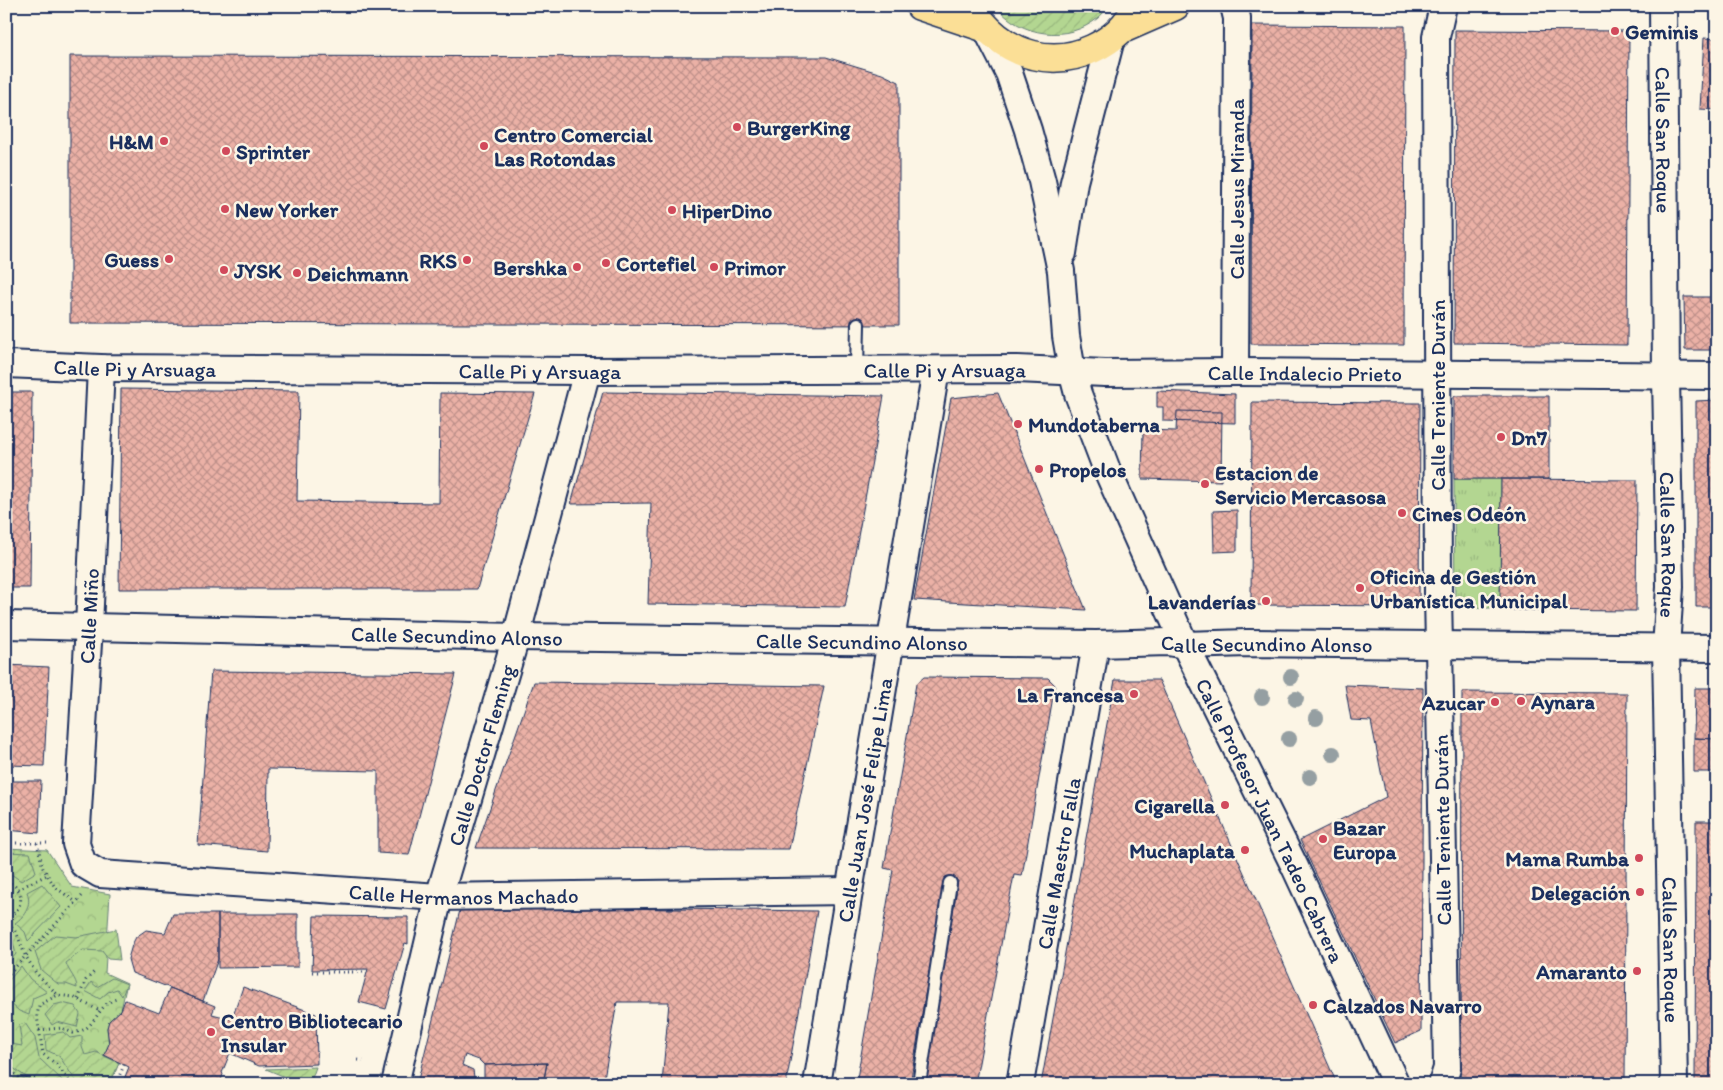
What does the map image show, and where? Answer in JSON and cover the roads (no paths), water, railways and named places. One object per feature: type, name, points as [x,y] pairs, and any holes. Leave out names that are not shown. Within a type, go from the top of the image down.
[{"type":"main road","points":[[920,6],[978,17],[1007,45],[1033,55],[1059,57],[1084,53],[1115,35],[1175,6]]},
{"type":"main road","points":[[1115,35],[1133,15],[1137,6]]},
{"type":"street","name":"Calle Jesus Miranda","points":[[1234,6],[1237,18],[1235,372]]},
{"type":"street","name":"Calle Teniente Durán","points":[[1442,1084],[1447,1068],[1437,374],[1436,37],[1443,6]]},
{"type":"street","name":"Calle San Roque","points":[[1663,6],[1670,587],[1666,648],[1674,1084]]},
{"type":"street","name":"Calle Profesor Juan Tadeo Cabrera","points":[[978,17],[1009,73],[1028,130],[1042,181],[1060,271],[1066,336],[1072,370],[1078,394],[1106,470],[1185,645],[1294,865],[1396,1084]]},
{"type":"street","name":"Calle Profesor Juan Tadeo Cabrera","points":[[1060,271],[1074,182],[1115,35]]},
{"type":"street","name":"Calle Pi y Arsuaga","points":[[6,364],[101,368],[587,371],[1072,370]]},
{"type":"street","name":"Calle Miño","points":[[86,861],[89,626],[101,368]]},
{"type":"street","name":"Calle Juan José Felipe Lima","points":[[817,1084],[936,370]]},
{"type":"street","name":"Calle Indalecio Prieto","points":[[1072,370],[1120,374],[1235,372],[1717,376]]},
{"type":"street","name":"Calle Doctor Fleming","points":[[395,1084],[439,897],[516,637],[587,371]]},
{"type":"street","name":"Calle Secundino Alonso","points":[[6,624],[516,637],[1096,644],[1168,642],[1185,645],[1247,643],[1440,644],[1717,648]]},
{"type":"street","name":"Calle Maestro Falla","points":[[1020,1084],[1096,644]]},
{"type":"street","name":"Calle Hermanos Machado","points":[[86,861],[439,897],[849,891]]},
{"type":"lane","points":[[857,370],[858,324]]},
{"type":"lane","points":[[919,1084],[950,883]]},
{"type":"place","name":"Geminis","points":[[1615,31]]},
{"type":"place","name":"BurgerKing","points":[[737,127]]},
{"type":"place","name":"H&M","points":[[164,141]]},
{"type":"place","name":"Centro Comercial Las Rotondas","points":[[484,146]]},
{"type":"place","name":"Sprinter","points":[[226,151]]},
{"type":"place","name":"New Yorker","points":[[225,209]]},
{"type":"place","name":"HiperDino","points":[[672,210]]},
{"type":"place","name":"Guess","points":[[169,259]]},
{"type":"place","name":"RKS","points":[[467,260]]},
{"type":"place","name":"Cortefiel","points":[[606,263]]},
{"type":"place","name":"Bershka","points":[[577,267]]},
{"type":"place","name":"Primor","points":[[714,267]]},
{"type":"place","name":"JYSK","points":[[224,270]]},
{"type":"place","name":"Deichmann","points":[[297,273]]},
{"type":"place","name":"Mundotaberna","points":[[1018,424]]},
{"type":"place","name":"Dn7","points":[[1501,437]]},
{"type":"place","name":"Propelos","points":[[1039,469]]},
{"type":"place","name":"Estacion de Servicio Mercasosa","points":[[1205,484]]},
{"type":"place","name":"Cines Odeón","points":[[1402,513]]},
{"type":"place","name":"Oficina de Gestión Urbanística Municipal","points":[[1360,588]]},
{"type":"place","name":"Lavanderías","points":[[1266,601]]},
{"type":"place","name":"La Francesa","points":[[1134,694]]},
{"type":"place","name":"Aynara","points":[[1521,701]]},
{"type":"place","name":"Azucar","points":[[1495,702]]},
{"type":"place","name":"Cigarella","points":[[1225,805]]},
{"type":"place","name":"Bazar Europa","points":[[1323,839]]},
{"type":"place","name":"Muchaplata","points":[[1245,850]]},
{"type":"place","name":"Mama Rumba","points":[[1639,858]]},
{"type":"place","name":"Delegación","points":[[1640,892]]},
{"type":"place","name":"Amaranto","points":[[1637,971]]},
{"type":"place","name":"Calzados Navarro","points":[[1313,1005]]},
{"type":"place","name":"Centro Bibliotecario Insular","points":[[211,1032]]}]
